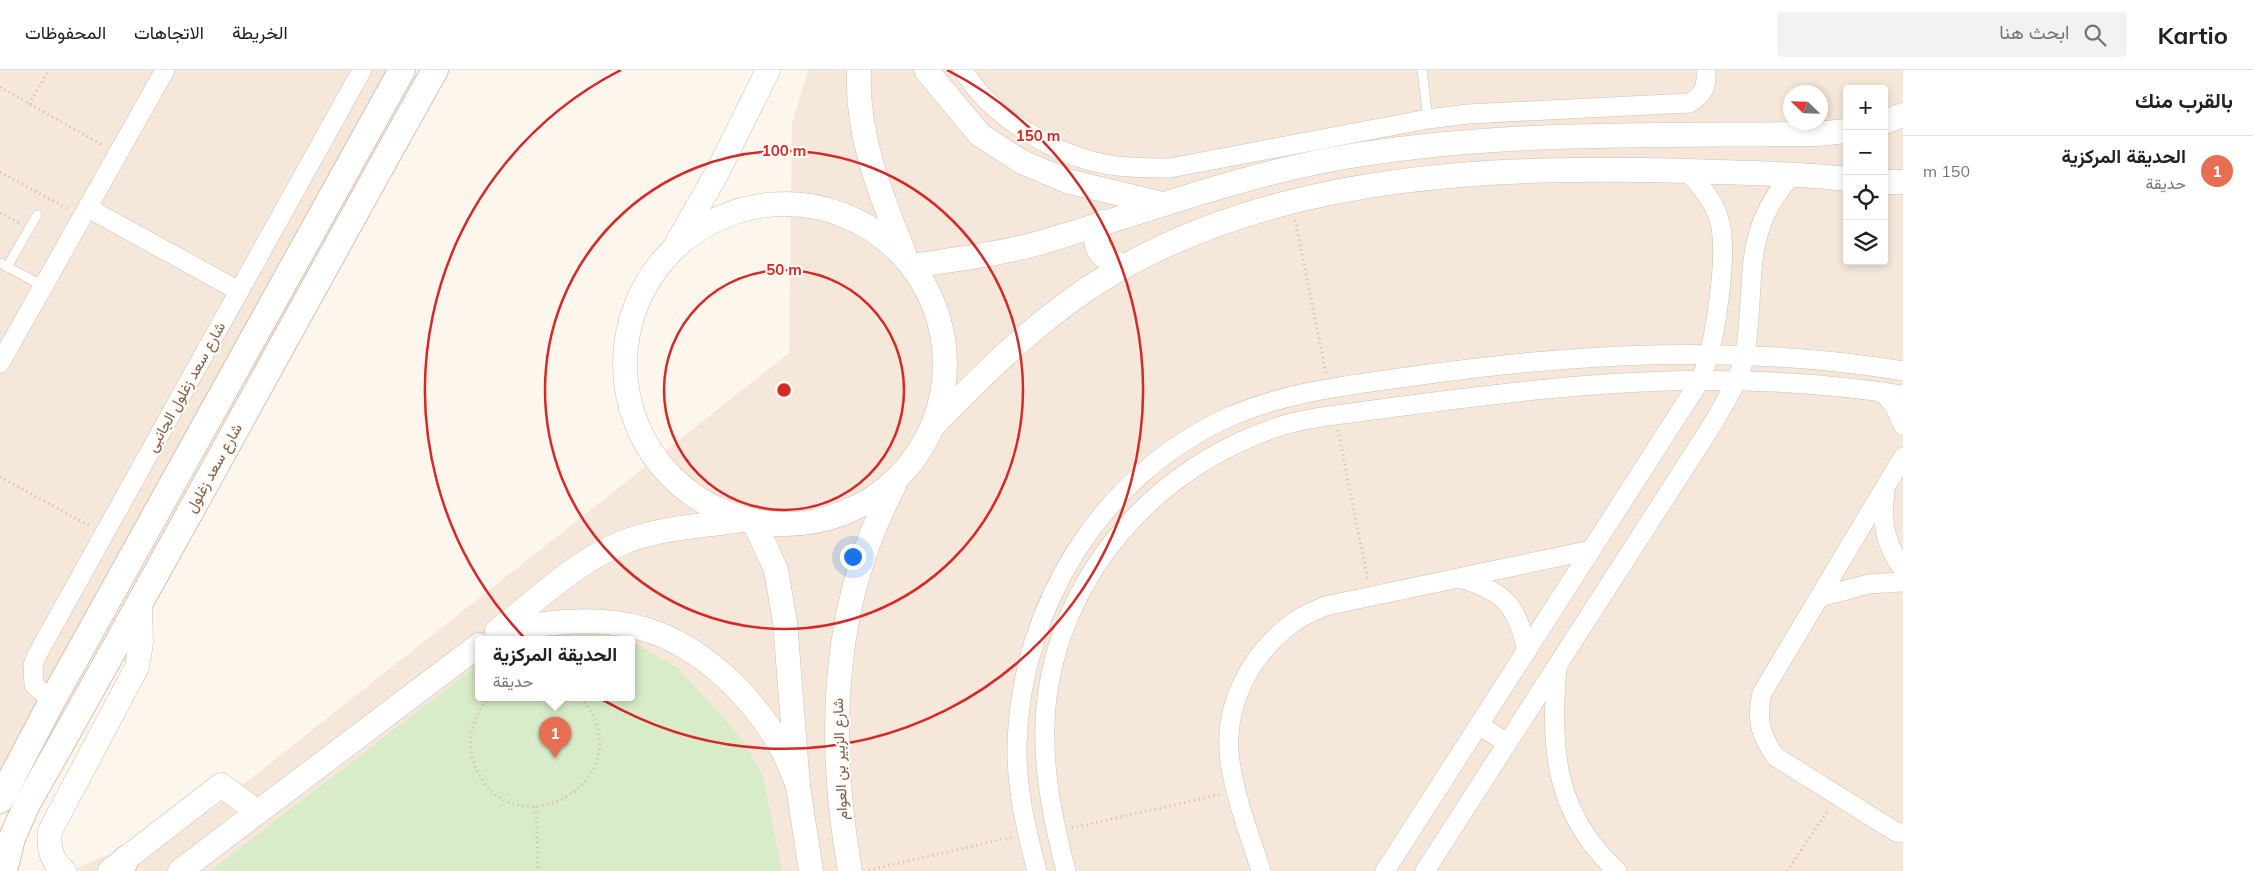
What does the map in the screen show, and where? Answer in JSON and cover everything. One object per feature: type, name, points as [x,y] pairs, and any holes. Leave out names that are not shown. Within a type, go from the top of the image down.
[{"type":"main road","name":"شارع سعد زغلول","points":[[4,871],[12,838],[10,800],[52,701],[402,70]]},
{"type":"main road","name":"شارع سعد زغلول","points":[[10,800],[140,604],[316,281],[436,70]]},
{"type":"main road","points":[[292,267],[316,281]]},
{"type":"street","points":[[0,363],[165,70]]},
{"type":"street","name":"شارع سعد زغلول الجانبى","points":[[52,701],[34,685],[33,665],[362,70]]},
{"type":"street","points":[[673,250],[697,230],[725,216],[755,207],[786,204],[817,207],[847,216],[874,230],[909,263],[927,288],[940,322],[945,357],[943,393],[932,427],[915,458],[898,478],[856,508],[832,518],[789,524],[751,521],[726,514],[700,501],[678,484],[653,454],[643,438],[632,412],[626,384],[626,355],[630,326],[639,299],[653,274],[673,250],[717,173],[768,70]]},
{"type":"street","points":[[859,70],[862,128],[872,170],[909,263]]},
{"type":"street","points":[[926,70],[980,135],[1022,162],[1067,181],[1162,204]]},
{"type":"street","points":[[963,70],[995,107],[1025,131],[1058,149],[1085,159],[1132,168],[1170,168],[1428,119],[1468,114],[1688,102],[1697,98],[1703,92],[1706,83],[1706,70]]},
{"type":"street","points":[[1888,121],[1903,116]]},
{"type":"street","points":[[909,263],[999,253],[1042,242],[1102,222],[1273,172],[1328,160],[1438,144],[1525,137],[1816,134],[1843,131]]},
{"type":"street","points":[[932,427],[972,385],[1015,346],[1060,309],[1124,267],[1187,237],[1292,202],[1357,189],[1460,175],[1573,169],[1794,173],[1843,179]]},
{"type":"street","points":[[1386,871],[1701,379],[1710,353],[1715,328],[1723,244],[1720,222],[1711,201],[1687,171]]},
{"type":"street","points":[[1425,871],[1714,422],[1737,380],[1745,354],[1754,246],[1768,206],[1779,189],[1794,173]]},
{"type":"street","points":[[1888,182],[1903,182]]},
{"type":"street","points":[[85,212],[239,291]]},
{"type":"street","points":[[1102,222],[1096,240],[1098,250],[1104,258],[1124,267]]},
{"type":"street","points":[[1037,871],[1027,833],[1019,790],[1017,746],[1020,703],[1030,651],[1048,601],[1072,554],[1104,512],[1134,481],[1183,443],[1229,418],[1278,399],[1329,388],[1568,358],[1710,353],[1745,354],[1809,359],[1903,371]]},
{"type":"street","points":[[1066,871],[1048,790],[1045,755],[1046,706],[1056,654],[1073,608],[1096,565],[1125,526],[1159,492],[1198,463],[1241,441],[1287,424],[1335,415],[1566,386],[1701,379],[1796,383],[1903,395]]},
{"type":"street","points":[[1329,388],[1335,415]]},
{"type":"street","points":[[1883,392],[1894,405],[1903,425]]},
{"type":"street","points":[[1903,457],[1762,693],[1758,710],[1759,727],[1765,743],[1776,756],[1896,832],[1903,833]]},
{"type":"street","name":"شارع الزبير بن العوام","points":[[850,871],[841,822],[837,770],[836,718],[839,665],[848,612],[862,561],[880,512],[898,478]]},
{"type":"street","points":[[1886,486],[1883,508],[1884,529],[1890,550],[1903,568]]},
{"type":"street","points":[[491,636],[577,569],[600,554],[625,542],[652,534],[751,521]]},
{"type":"street","points":[[751,521],[776,570],[785,622],[798,786],[811,871]]},
{"type":"street","points":[[1261,871],[1237,791],[1230,760],[1230,727],[1237,696],[1250,666],[1271,641],[1296,620],[1325,606],[1371,595],[1462,579],[1591,550]]},
{"type":"street","points":[[1462,579],[1487,587],[1503,597],[1515,612],[1527,651]]},
{"type":"street","points":[[1820,597],[1869,584],[1903,582]]},
{"type":"street","points":[[64,871],[52,856],[49,844],[50,831],[137,667],[142,643],[140,604]]},
{"type":"street","points":[[501,636],[569,621],[604,623],[643,629],[678,644],[710,664],[738,690],[763,719],[783,751],[798,786]]},
{"type":"street","points":[[180,871],[475,648]]},
{"type":"street","points":[[1557,666],[1553,727],[1556,757],[1563,786],[1574,813],[1589,839],[1617,871]]},
{"type":"street","points":[[1020,703],[1046,706]]},
{"type":"street","points":[[1479,725],[1507,743]]},
{"type":"street","points":[[119,867],[221,785],[258,812]]},
{"type":"lane","points":[[1422,70],[1428,119]]},
{"type":"lane","points":[[37,215],[4,265],[43,286]]},
{"type":"path","points":[[29,104],[49,70]]},
{"type":"path","points":[[0,87],[118,154]]},
{"type":"path","points":[[0,172],[85,212]]},
{"type":"path","points":[[1292,202],[1329,388]]},
{"type":"path","points":[[0,213],[29,228]]},
{"type":"path","points":[[1335,415],[1371,595]]},
{"type":"path","points":[[0,477],[105,534]]},
{"type":"path","points":[[486,701],[481,707],[472,731],[472,756],[476,768],[482,779],[500,797],[523,806],[536,807],[554,804],[571,796],[585,783],[594,767],[599,748],[598,729],[594,717],[584,701]]},
{"type":"path","points":[[1056,832],[1237,791]]},
{"type":"path","points":[[1787,871],[1838,796]]},
{"type":"path","points":[[536,807],[538,871]]},
{"type":"path","points":[[864,871],[1027,833]]},
{"type":"shaded area","points":[[0,70],[408,70],[0,787]]},
{"type":"shaded area","points":[[808,70],[1903,70],[1903,871],[70,871],[211,810],[789,353],[792,124]]},
{"type":"green space","points":[[546,634],[593,634],[602,636],[539,636]]},
{"type":"green space","points":[[635,644],[679,669],[743,740],[763,776],[782,871],[210,871],[475,667],[475,701],[635,701]]},
{"type":"place","name":"الحديقة المركزية","points":[[555,758]]}]
